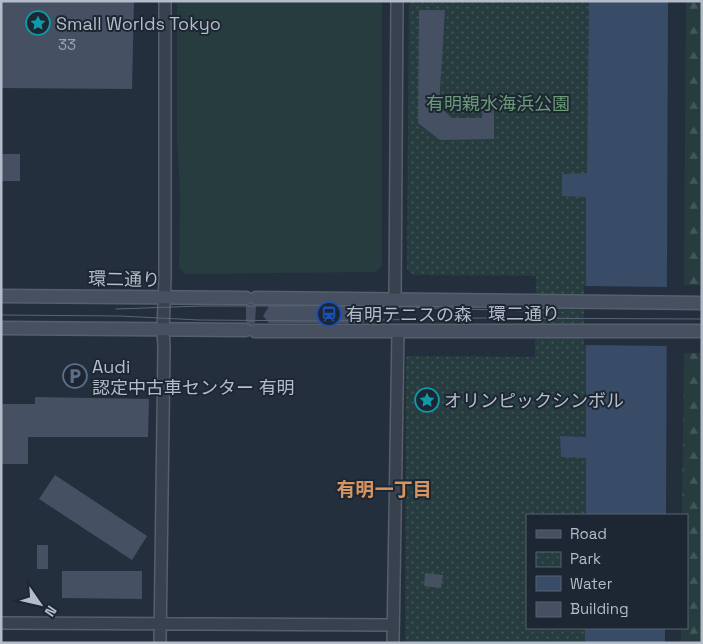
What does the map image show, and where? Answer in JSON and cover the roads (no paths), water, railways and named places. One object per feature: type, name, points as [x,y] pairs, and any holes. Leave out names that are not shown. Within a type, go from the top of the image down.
[{"type":"main road","name":"環二通り","points":[[1,296],[702,303]]},
{"type":"main road","name":"環二通り","points":[[1,328],[702,331]]},
{"type":"street","points":[[160,643],[164,347],[165,1]]},
{"type":"street","points":[[395,300],[397,1]]},
{"type":"street","points":[[392,643],[398,331]]},
{"type":"street","points":[[1,623],[393,625]]},
{"type":"water","points":[[589,1],[668,1],[666,514],[586,514],[586,458],[561,457],[560,436],[586,437],[586,197],[562,196],[562,174],[587,173]]},
{"type":"water","points":[[585,629],[665,629],[665,643],[585,643]]},
{"type":"tram line","points":[[116,309],[201,306],[370,306],[529,311]]},
{"type":"tram line","points":[[1,315],[330,321],[481,318],[702,319]]},
{"type":"place","name":"Small Worlds Tokyo","points":[[38,23]]},
{"type":"place","name":"有明テニスの森","points":[[329,314]]},
{"type":"place","name":"Audi 認定中古車センター 有明","points":[[75,376]]},
{"type":"place","name":"オリンピックシンボル","points":[[427,400]]},
{"type":"district","name":"有明一丁目","points":[[384,489]]},
{"type":"park label","name":"有明親水海浜公園","points":[[498,103]]}]
